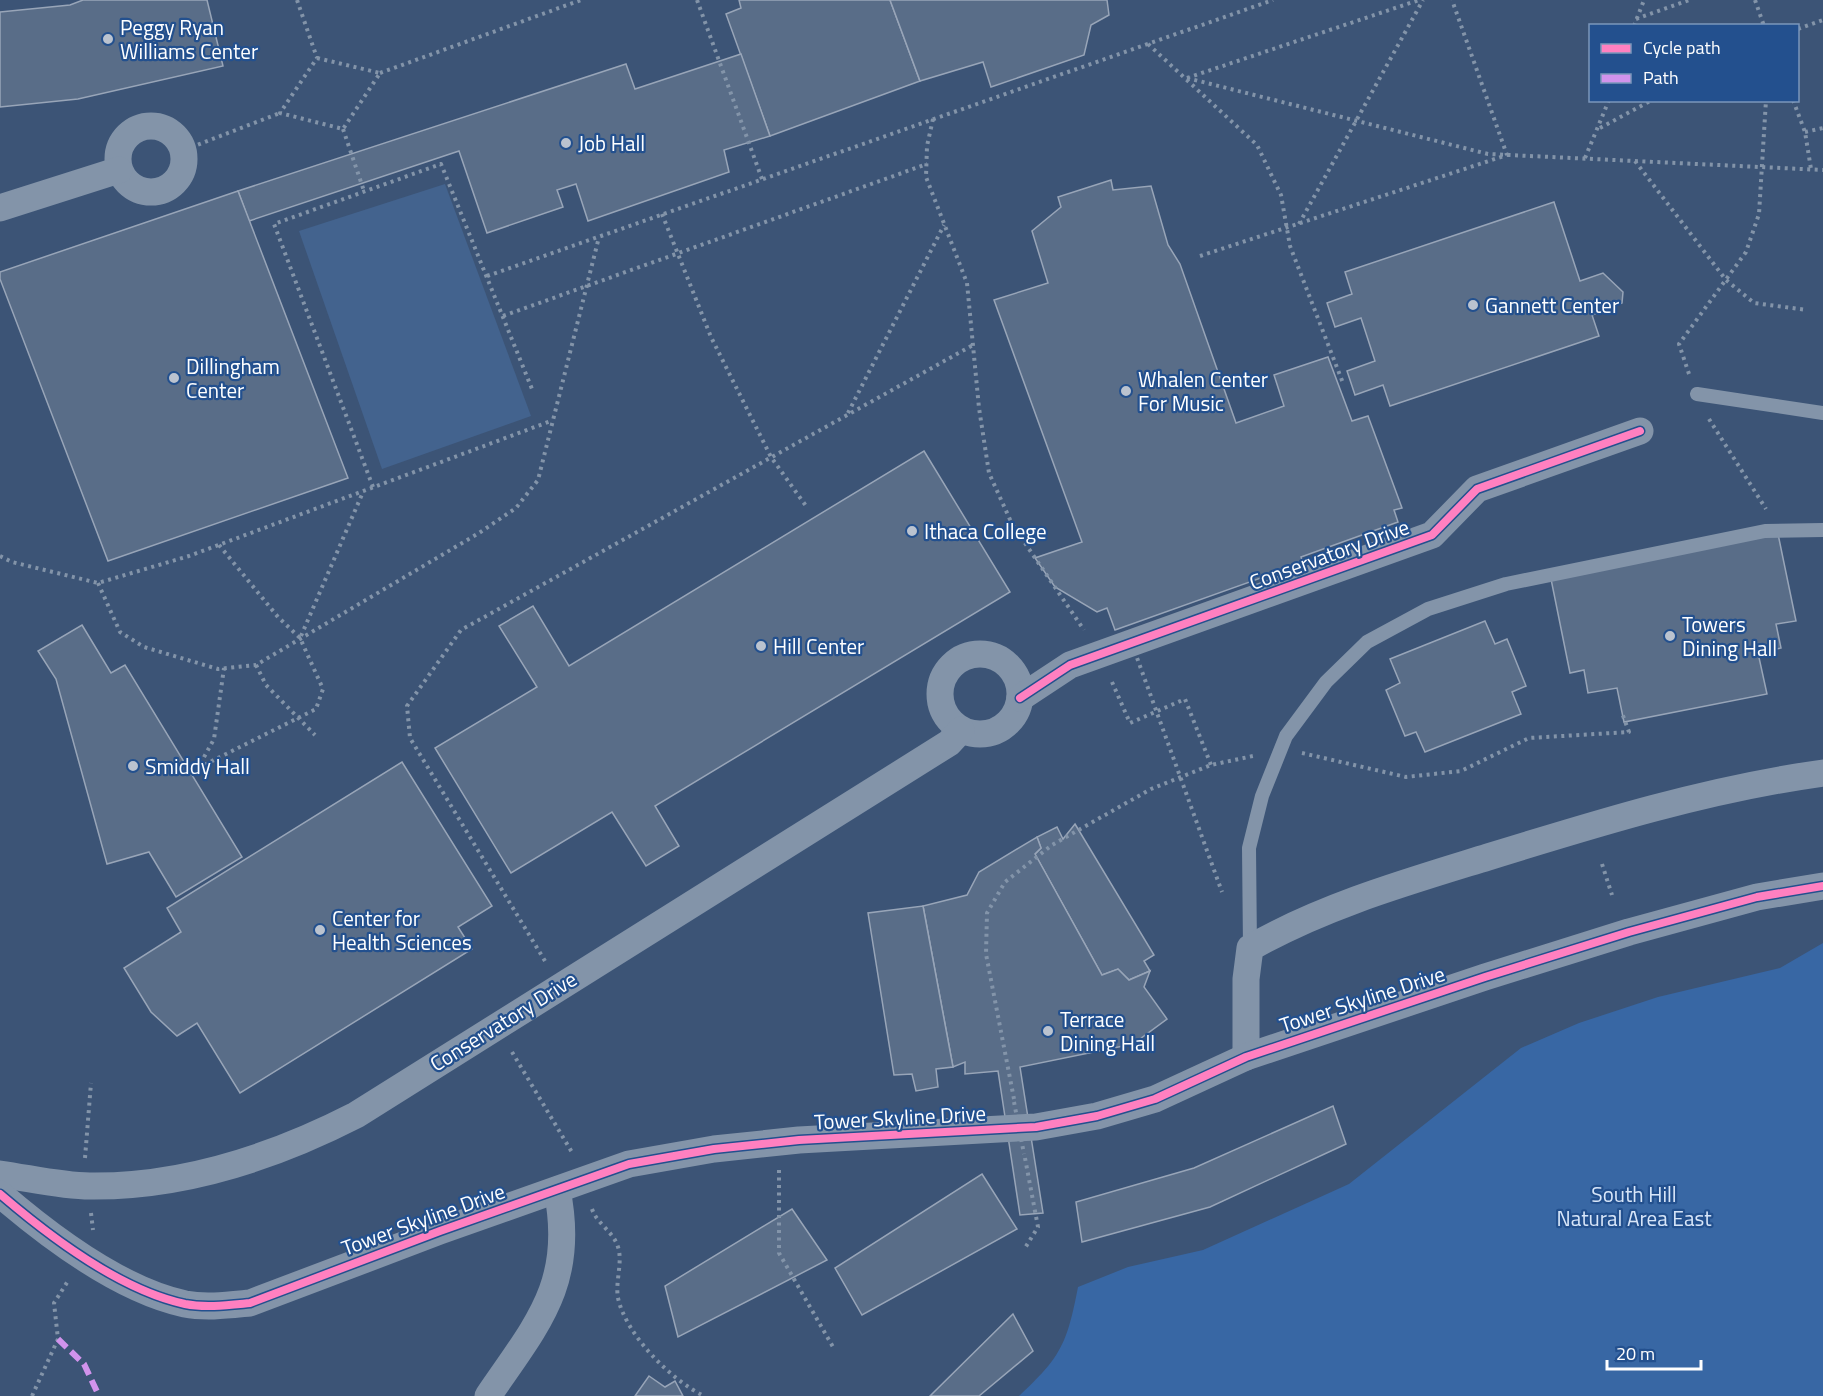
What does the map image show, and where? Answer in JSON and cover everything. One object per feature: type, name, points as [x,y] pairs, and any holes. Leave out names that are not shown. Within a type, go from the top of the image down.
[{"type":"street","points":[[141,128],[162,128],[179,140],[184,150],[182,172],[166,189],[156,193],[133,188],[119,170],[117,159],[124,140],[141,128]]},
{"type":"street","points":[[0,208],[119,170]]},
{"type":"street","name":"Conservatory Drive","points":[[1020,698],[1070,665],[1432,535],[1477,489],[1640,431]]},
{"type":"street","points":[[983,654],[998,658],[1011,668],[1018,682],[1020,698],[1016,713],[1006,725],[992,733],[976,735],[961,730],[948,720],[941,706],[939,690],[943,675],[953,663],[967,655],[983,654]]},
{"type":"street","name":"Conservatory Drive","points":[[0,1174],[88,1186],[179,1178],[222,1169],[313,1137],[356,1115],[949,742],[961,730]]},
{"type":"street","points":[[1250,948],[1289,926],[1421,878],[1553,837],[1692,796],[1823,773]]},
{"type":"street","name":"Tower Skyline Drive","points":[[0,1194],[37,1226],[111,1273],[156,1295],[187,1304],[218,1306],[250,1303],[629,1164],[714,1149],[1036,1127],[1097,1116],[1155,1099],[1245,1057],[1485,977],[1629,932],[1757,897],[1823,886]]},
{"type":"street","name":"Tower Skyline Drive","points":[[1245,1057],[1246,979],[1250,948]]},
{"type":"street","points":[[488,1396],[542,1317],[556,1284],[563,1246],[557,1190]]},
{"type":"lane","points":[[1697,394],[1823,413]]},
{"type":"lane","points":[[1250,948],[1249,848],[1262,796],[1286,736],[1326,682],[1367,642],[1428,609],[1506,584],[1765,531],[1823,530]]},
{"type":"path","points":[[297,0],[317,58]]},
{"type":"path","points":[[317,58],[380,73],[581,0]]},
{"type":"path","points":[[696,0],[762,179]]},
{"type":"path","points":[[487,276],[1273,0]]},
{"type":"path","points":[[1187,78],[1421,0]]},
{"type":"path","points":[[1299,224],[1421,0]]},
{"type":"path","points":[[1452,0],[1507,155]]},
{"type":"path","points":[[1635,24],[1644,0]]},
{"type":"path","points":[[1636,19],[1689,0]]},
{"type":"path","points":[[1755,0],[1763,24]]},
{"type":"path","points":[[1799,28],[1823,20]]},
{"type":"path","points":[[1147,44],[1187,78],[1257,145],[1281,195],[1290,246],[1343,383]]},
{"type":"path","points":[[184,150],[280,113],[317,58]]},
{"type":"path","points":[[343,129],[380,73]]},
{"type":"path","points":[[1187,78],[1488,154],[1823,170]]},
{"type":"path","points":[[1585,158],[1608,102]]},
{"type":"path","points":[[1599,129],[1648,102]]},
{"type":"path","points":[[1766,102],[1759,214],[1746,252],[1679,344],[1701,406],[1780,531]]},
{"type":"path","points":[[1794,102],[1805,132],[1811,169]]},
{"type":"path","points":[[280,113],[343,129]]},
{"type":"path","points":[[933,119],[926,177],[967,283],[979,408],[989,473],[1012,524],[1100,655],[1130,723],[1185,699],[1211,765]]},
{"type":"path","points":[[1805,132],[1823,128]]},
{"type":"path","points":[[343,129],[364,191]]},
{"type":"path","points":[[1200,256],[1507,155]]},
{"type":"path","points":[[1634,160],[1726,280],[1754,303],[1807,310]]},
{"type":"path","points":[[373,487],[274,224],[441,164],[532,389]]},
{"type":"path","points":[[503,316],[927,164]]},
{"type":"path","points":[[662,214],[711,337],[771,457],[806,506]]},
{"type":"path","points":[[847,414],[945,224]]},
{"type":"path","points":[[98,582],[120,632],[144,647],[218,669],[256,665],[479,533],[516,508],[538,480],[599,236]]},
{"type":"path","points":[[560,985],[410,738],[408,706],[461,630],[973,345]]},
{"type":"path","points":[[0,556],[12,562],[98,582],[133,575],[552,421]]},
{"type":"path","points":[[300,638],[363,491]]},
{"type":"path","points":[[219,545],[279,617],[300,638],[323,689],[316,709],[198,768],[214,739],[224,668]]},
{"type":"path","points":[[1132,644],[1222,892]]},
{"type":"path","points":[[256,665],[266,685],[315,735]]},
{"type":"path","points":[[1602,864],[1612,895]]},
{"type":"path","points":[[496,1026],[572,1151],[595,1216],[609,1231],[618,1248],[618,1296],[626,1321],[664,1368],[686,1387],[704,1396]]},
{"type":"path","points":[[1014,1102],[1038,1227],[1025,1248]]},
{"type":"path","points":[[779,1143],[779,1253],[833,1347]]},
{"type":"green space","name":"South Hill Natural Area East","points":[[1823,943],[1823,1396],[1019,1396],[1044,1371],[1060,1348],[1070,1323],[1078,1287],[1128,1267],[1203,1250],[1349,1184],[1521,1048],[1579,1023],[1658,997],[1780,968]]},
{"type":"shaded area","points":[[445,184],[531,416],[382,469],[299,231]]},
{"type":"building","name":"Peggy Ryan Williams Center","points":[[83,0],[207,0],[223,66],[78,99],[0,107],[0,12],[70,5]]},
{"type":"building","points":[[739,0],[890,0],[920,81],[770,136],[726,14],[741,8]]},
{"type":"building","points":[[890,0],[1107,0],[1109,15],[1091,25],[1084,55],[991,87],[983,62],[920,81]]},
{"type":"building","name":"Job Hall","points":[[741,54],[770,136],[724,150],[729,172],[588,221],[576,184],[557,190],[563,207],[487,233],[459,151],[249,221],[238,191],[626,64],[635,89]]},
{"type":"building","name":"Whalen Center For Music","points":[[1111,180],[1113,190],[1151,186],[1168,245],[1180,264],[1236,423],[1284,406],[1274,375],[1328,357],[1352,421],[1368,416],[1402,508],[1394,510],[1398,522],[1301,557],[1303,563],[1115,630],[1107,608],[1097,612],[1055,587],[1035,558],[1082,542],[994,300],[1048,283],[1032,231],[1061,207],[1058,197]]},
{"type":"building","name":"Dillingham Center","points":[[238,191],[348,478],[108,561],[0,279],[0,272]]},
{"type":"building","name":"Gannett Center","points":[[1554,202],[1580,281],[1603,273],[1623,292],[1622,303],[1592,315],[1599,336],[1390,406],[1383,385],[1355,395],[1347,371],[1375,361],[1361,318],[1335,327],[1327,303],[1352,294],[1345,272]]},
{"type":"building","name":"Hill Center","points":[[924,451],[1010,592],[655,806],[679,846],[646,866],[612,812],[511,873],[435,748],[537,687],[499,626],[533,606],[569,666]]},
{"type":"building","name":"Towers Dining Hall","points":[[1778,534],[1796,621],[1776,624],[1781,648],[1758,653],[1767,694],[1624,722],[1617,688],[1588,693],[1584,670],[1570,673],[1551,579]]},
{"type":"building","points":[[1485,621],[1495,644],[1507,639],[1526,686],[1512,692],[1521,714],[1425,752],[1416,732],[1405,736],[1386,690],[1400,683],[1390,659]]},
{"type":"building","name":"Smiddy Hall","points":[[82,625],[111,673],[125,665],[242,857],[176,897],[149,852],[107,864],[56,679],[38,651]]},
{"type":"building","name":"Center for Health Sciences","points":[[402,762],[492,906],[458,927],[472,949],[240,1093],[197,1023],[177,1036],[151,1012],[124,968],[181,932],[167,908]]},
{"type":"building","points":[[1075,824],[1154,955],[1144,961],[1150,971],[1129,980],[1118,969],[1102,975],[1035,854],[1041,848],[1037,837],[1057,827],[1063,839]]},
{"type":"building","name":"Terrace Dining Hall","points":[[1037,837],[1041,848],[1035,854],[1102,975],[1118,969],[1129,980],[1150,971],[1144,987],[1167,1019],[1133,1044],[1020,1067],[1043,1213],[1020,1215],[998,1071],[965,1074],[965,1062],[953,1067],[923,906],[967,895],[979,872]]},
{"type":"building","points":[[923,906],[953,1067],[936,1069],[938,1087],[916,1091],[912,1074],[894,1075],[868,913]]},
{"type":"building","points":[[1333,1106],[1346,1144],[1210,1207],[1082,1242],[1076,1202],[1194,1168]]},
{"type":"building","points":[[982,1174],[1017,1229],[862,1315],[835,1268]]},
{"type":"building","points":[[792,1209],[827,1260],[678,1337],[665,1286]]},
{"type":"building","points":[[1013,1314],[1033,1351],[979,1396],[930,1396]]},
{"type":"building","points":[[649,1376],[665,1387],[675,1381],[683,1396],[635,1396]]},
{"type":"marked path","points":[[58,1339],[84,1364],[99,1396]]},
{"type":"cycle path","points":[[1020,698],[1070,665],[1432,535],[1477,489],[1640,431]]},
{"type":"cycle path","points":[[0,1194],[63,1244],[136,1287],[185,1304],[218,1306],[250,1303],[440,1231],[629,1164],[714,1149],[799,1140],[1036,1127],[1097,1116],[1155,1099],[1246,1057],[1485,977],[1629,932],[1757,897],[1823,886]]},
{"type":"place","name":"Peggy Ryan Williams Center","points":[[108,39]]},
{"type":"place","name":"Job Hall","points":[[566,143]]},
{"type":"place","name":"Gannett Center","points":[[1473,305]]},
{"type":"place","name":"Dillingham Center","points":[[174,378]]},
{"type":"place","name":"Whalen Center For Music","points":[[1126,391]]},
{"type":"place","name":"Ithaca College","points":[[912,531]]},
{"type":"place","name":"Towers Dining Hall","points":[[1670,636]]},
{"type":"place","name":"Hill Center","points":[[761,646]]},
{"type":"place","name":"Smiddy Hall","points":[[133,766]]},
{"type":"place","name":"Center for Health Sciences","points":[[320,930]]},
{"type":"place","name":"Terrace Dining Hall","points":[[1048,1031]]}]
